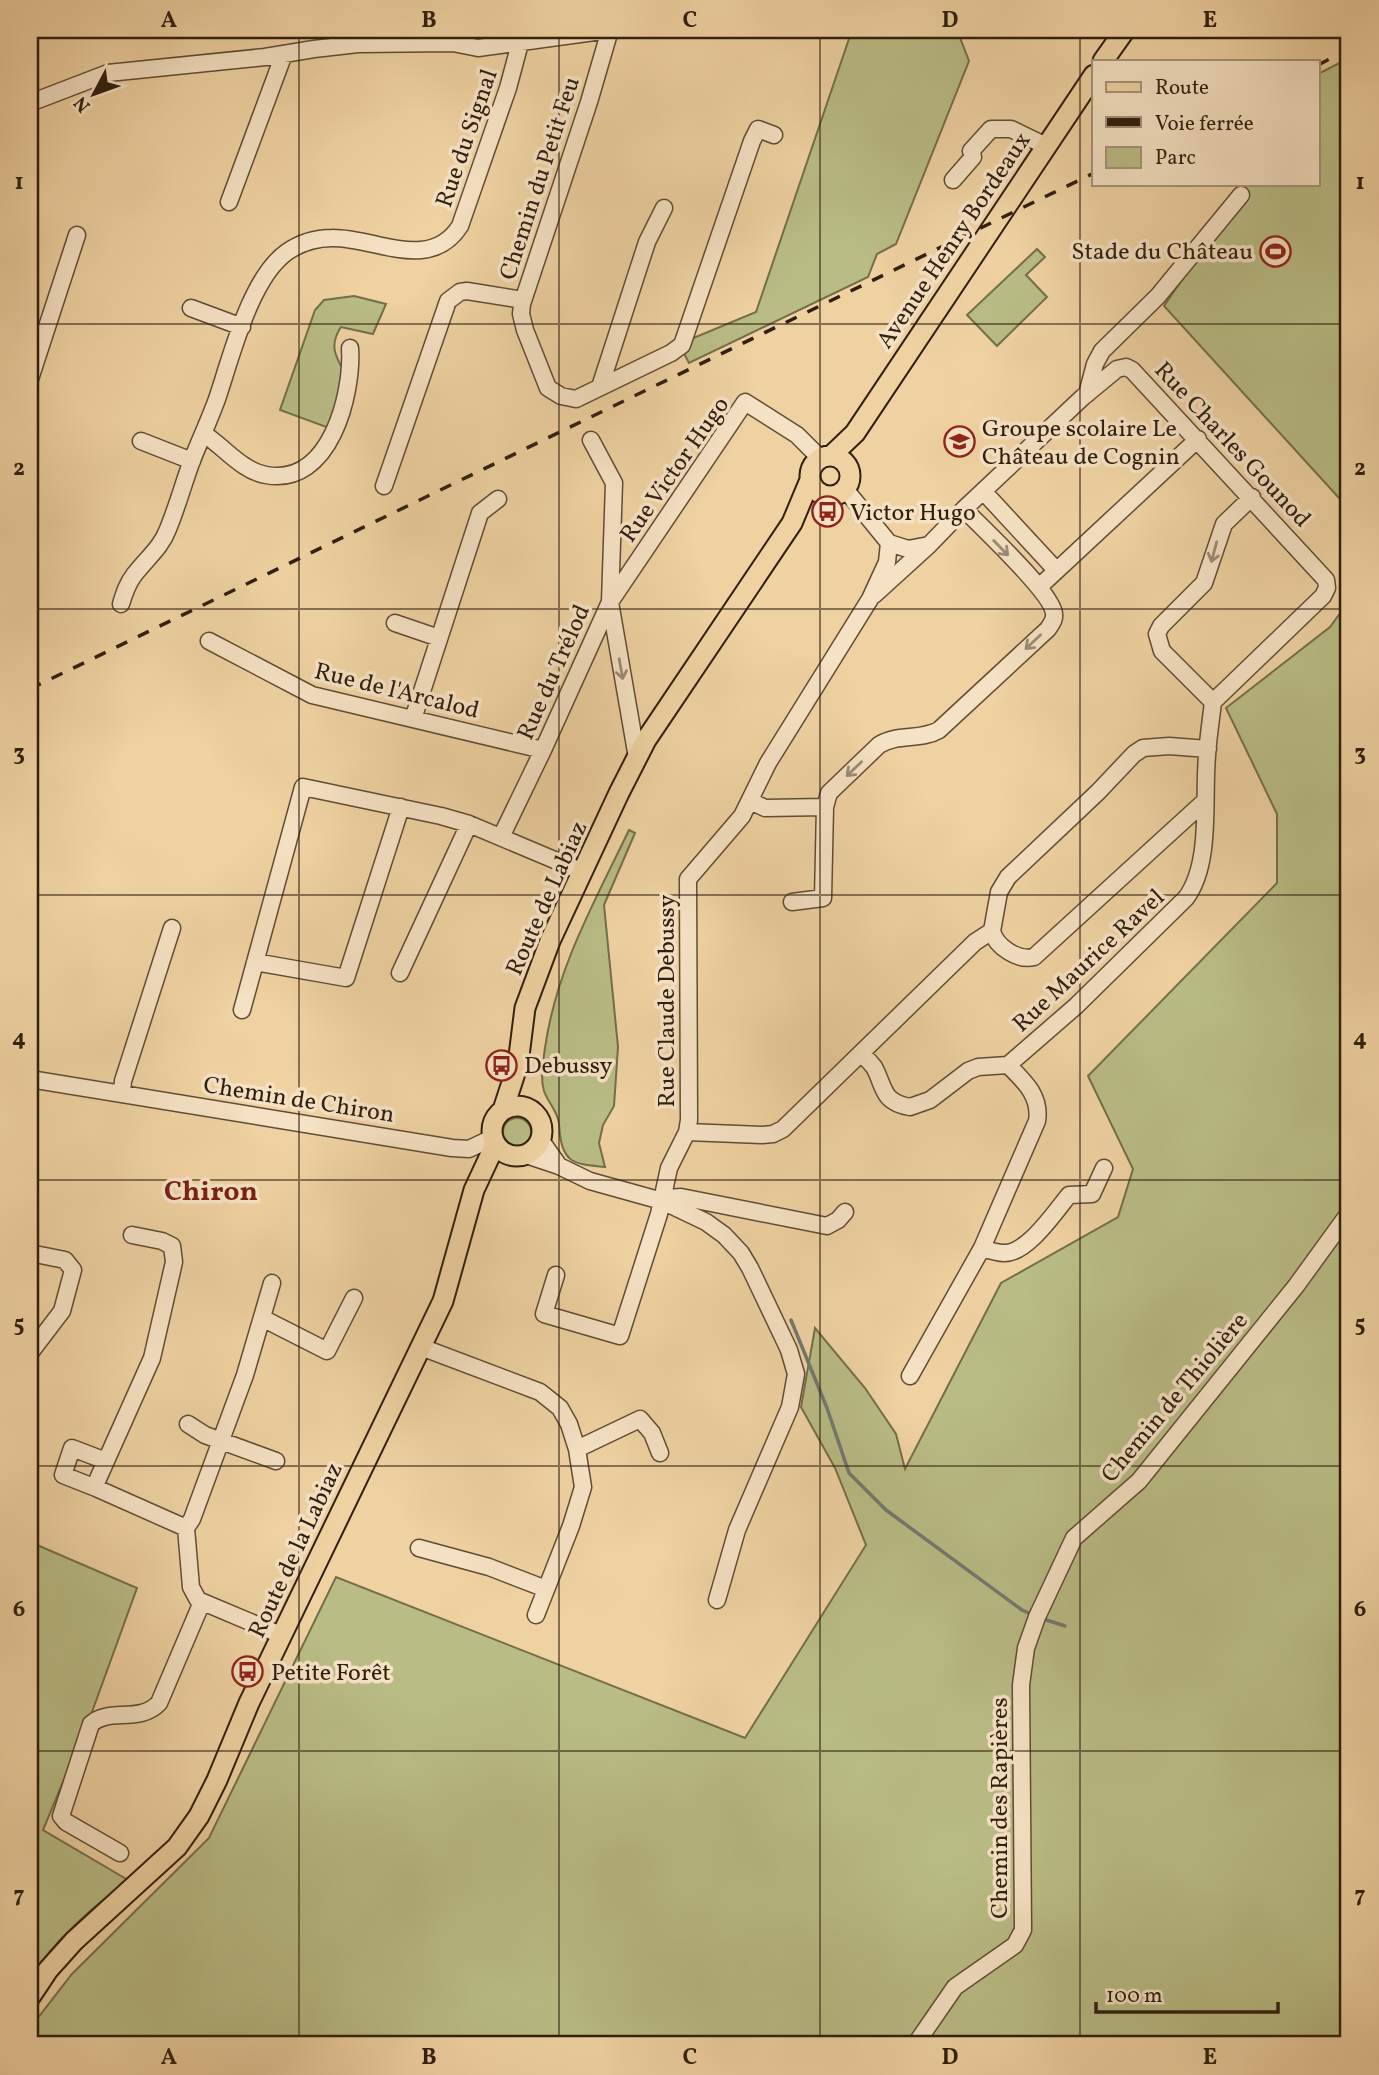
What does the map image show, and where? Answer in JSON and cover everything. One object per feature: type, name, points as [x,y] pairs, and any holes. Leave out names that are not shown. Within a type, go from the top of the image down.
[{"type":"main road","points":[[1104,60],[1125,30]]},
{"type":"main road","name":"Avenue Henry Bordeaux","points":[[832,458],[855,433],[1092,78]]},
{"type":"main road","points":[[637,758],[661,717],[792,523],[810,480],[812,466],[832,458],[850,475],[845,489],[837,495],[824,495],[813,487],[810,480]]},
{"type":"main road","points":[[792,523],[824,495]]},
{"type":"main road","name":"Route de Labiaz","points":[[503,1110],[518,1063],[525,1008],[550,941],[637,758]]},
{"type":"main road","name":"Route de Labiaz","points":[[518,1063],[526,1108]]},
{"type":"main road","points":[[474,1190],[533,1150],[540,1139],[542,1127],[538,1119],[526,1108],[510,1106],[493,1122],[494,1142],[509,1155],[522,1156]]},
{"type":"main road","name":"Route de la Labiaz","points":[[30,1997],[48,1970],[74,1941],[181,1843],[199,1816],[281,1635],[443,1300],[474,1190],[494,1142]]},
{"type":"street","points":[[30,103],[108,73],[358,44],[453,43],[478,48],[609,30]]},
{"type":"street","name":"Chemin du Petit Feu","points":[[609,30],[589,102],[520,314],[548,388],[561,396],[576,399],[671,353],[682,345],[752,141],[758,129],[775,135]]},
{"type":"street","name":"Rue du Signal","points":[[121,604],[133,576],[164,540],[242,327],[266,274],[287,252],[303,244],[332,238],[413,251],[437,246],[456,234],[508,88],[520,43]]},
{"type":"street","points":[[229,202],[284,54]]},
{"type":"street","points":[[953,180],[973,157],[971,151],[991,130],[1011,129],[1045,146]]},
{"type":"street","points":[[1087,394],[1095,364],[1102,351],[1158,296],[1241,195]]},
{"type":"street","points":[[600,387],[647,242],[664,208]]},
{"type":"street","points":[[30,379],[77,236]]},
{"type":"street","name":"Chemin du Petit Feu","points":[[384,486],[448,301],[460,292],[467,291],[523,300]]},
{"type":"street","points":[[191,308],[242,327]]},
{"type":"street","points":[[204,434],[220,444],[243,465],[267,475],[291,473],[311,463],[330,441],[340,418],[352,370],[350,348]]},
{"type":"street","name":"Rue Claude Debussy","points":[[870,599],[1087,394],[1117,369],[1126,367],[1132,370]]},
{"type":"street","name":"Rue Charles Gounod","points":[[1132,370],[1326,580],[1327,588],[1317,603],[1213,702]]},
{"type":"street","name":"Rue Victor Hugo","points":[[610,602],[745,402],[832,458]]},
{"type":"street","points":[[1039,587],[1198,439]]},
{"type":"street","name":"Rue du Trélod","points":[[500,837],[610,602],[614,482],[591,440]]},
{"type":"street","points":[[141,441],[192,461]]},
{"type":"street","points":[[845,489],[889,543],[908,548],[929,545]]},
{"type":"street","points":[[983,491],[1056,569]]},
{"type":"street","points":[[1213,702],[1162,651],[1157,635],[1161,626],[1205,583],[1224,524],[1251,497]]},
{"type":"street","points":[[413,719],[480,513],[498,499]]},
{"type":"street","points":[[792,902],[823,898],[825,807],[829,793],[888,739],[930,736],[939,730],[1054,620],[1055,614],[1049,599],[964,509]]},
{"type":"street","name":"Rue Claude Debussy","points":[[556,1275],[544,1314],[620,1336],[662,1201],[669,1168],[690,1120],[688,878],[742,816],[768,763],[870,599],[887,562],[889,543]]},
{"type":"street","points":[[610,602],[637,758]]},
{"type":"street","points":[[395,624],[439,638]]},
{"type":"street","name":"Rue de l'Arcalod","points":[[209,641],[312,695],[543,750]]},
{"type":"street","name":"Rue Maurice Ravel","points":[[862,1055],[874,1068],[881,1087],[890,1098],[910,1107],[930,1100],[968,1071],[978,1067],[1008,1065],[1076,1006],[1186,898],[1194,888],[1201,862],[1213,702]]},
{"type":"street","points":[[1205,801],[1034,957],[1027,959],[1006,949],[994,939],[992,931],[999,892],[1007,877],[1098,792],[1134,754],[1153,746],[1208,748]]},
{"type":"street","points":[[242,1010],[303,787],[469,824],[583,872]]},
{"type":"street","points":[[750,801],[765,808],[825,807]]},
{"type":"street","points":[[255,962],[346,978],[401,807]]},
{"type":"street","points":[[400,973],[469,824]]},
{"type":"street","points":[[122,1092],[123,1081],[172,928]]},
{"type":"street","points":[[687,1132],[773,1134],[793,1121],[975,942],[992,931]]},
{"type":"street","points":[[910,1376],[982,1248],[1031,1137],[1039,1109],[1031,1090],[1008,1065]]},
{"type":"street","name":"Chemin de Chiron","points":[[30,1079],[469,1149]]},
{"type":"street","points":[[540,1139],[559,1167]]},
{"type":"street","points":[[483,1170],[469,1149],[494,1142]]},
{"type":"street","points":[[522,1156],[559,1167],[590,1181],[662,1201],[706,1222],[724,1235],[741,1253],[789,1350],[796,1374],[790,1407],[737,1530],[717,1600]]},
{"type":"street","points":[[982,1248],[1004,1253],[1017,1251],[1069,1195],[1092,1194],[1104,1168]]},
{"type":"street","points":[[662,1201],[681,1197],[827,1226],[845,1212]]},
{"type":"street","name":"Chemin de Thiolière","points":[[1040,1611],[1074,1538],[1139,1481],[1296,1286],[1349,1213]]},
{"type":"street","points":[[96,1488],[152,1358],[174,1262],[172,1246],[162,1241],[132,1235]]},
{"type":"street","points":[[30,1253],[65,1260],[73,1270],[77,1287],[30,1353]]},
{"type":"street","points":[[272,1283],[245,1375],[192,1519],[186,1528],[194,1595],[202,1602],[281,1635]]},
{"type":"street","points":[[262,1318],[327,1351],[354,1298]]},
{"type":"street","points":[[421,1347],[540,1392],[560,1408],[569,1424],[577,1449],[583,1487],[536,1615]]},
{"type":"street","points":[[577,1449],[640,1419],[652,1433],[660,1453]]},
{"type":"street","points":[[188,1424],[205,1435],[276,1461]]},
{"type":"street","points":[[106,1461],[72,1448],[63,1475],[186,1528]]},
{"type":"street","points":[[419,1548],[489,1567],[546,1590]]},
{"type":"street","points":[[120,1853],[66,1822],[61,1816],[72,1780],[91,1724],[103,1717],[145,1714],[159,1703],[202,1602]]},
{"type":"street","name":"Chemin des Rapières","points":[[915,2045],[955,1987],[1015,1945],[1023,1930],[1021,1685],[1026,1648],[1040,1611]]},
{"type":"green space","points":[[852,30],[957,30],[969,61],[896,244],[877,254],[868,277],[689,363],[679,344],[756,312]]},
{"type":"green space","name":"Stade du Château","points":[[1349,58],[1349,509],[1164,306],[1244,190],[1239,186],[1320,186],[1320,73]]},
{"type":"green space","points":[[1037,249],[1045,257],[1026,275],[1047,297],[997,346],[967,315]]},
{"type":"green space","points":[[354,296],[386,304],[373,334],[341,327],[337,333],[335,350],[345,373],[329,428],[280,410],[315,310],[324,300]]},
{"type":"green space","points":[[1349,601],[1349,2045],[30,2045],[30,2028],[72,1974],[209,1838],[336,1577],[745,1738],[866,1545],[835,1468],[801,1407],[815,1328],[865,1388],[896,1434],[905,1469],[1001,1283],[1118,1217],[1133,1169],[1088,1076],[1277,883],[1277,814],[1226,708],[1330,627]]},
{"type":"green space","points":[[629,830],[635,833],[604,905],[618,1047],[614,1106],[603,1125],[599,1143],[605,1167],[574,1162],[565,1153],[558,1119],[544,1091],[542,1070],[550,1019],[567,963]]},
{"type":"green space","points":[[517,1118],[527,1122],[531,1132],[527,1142],[517,1146],[507,1142],[503,1132],[507,1122]]},
{"type":"green space","points":[[30,1542],[137,1588],[92,1712],[43,1830],[128,1880],[63,1937],[30,1978]]},
{"type":"waterway","points":[[791,1320],[827,1408],[849,1473],[886,1510],[1022,1610],[1033,1615]]},
{"type":"waterway","points":[[1040,1618],[1065,1626]]},
{"type":"railway","points":[[1320,64],[1349,49]]},
{"type":"railway","points":[[30,689],[1092,174]]},
{"type":"place","name":"Stade du Château","points":[[1276,251]]},
{"type":"place","name":"Groupe scolaire Le Château de Cognin","points":[[959,442]]},
{"type":"place","name":"Victor Hugo","points":[[827,512]]},
{"type":"place","name":"Debussy","points":[[501,1065]]},
{"type":"place","name":"Petite Forêt","points":[[248,1672]]},
{"type":"district","name":"Chiron","points":[[211,1190]]}]
